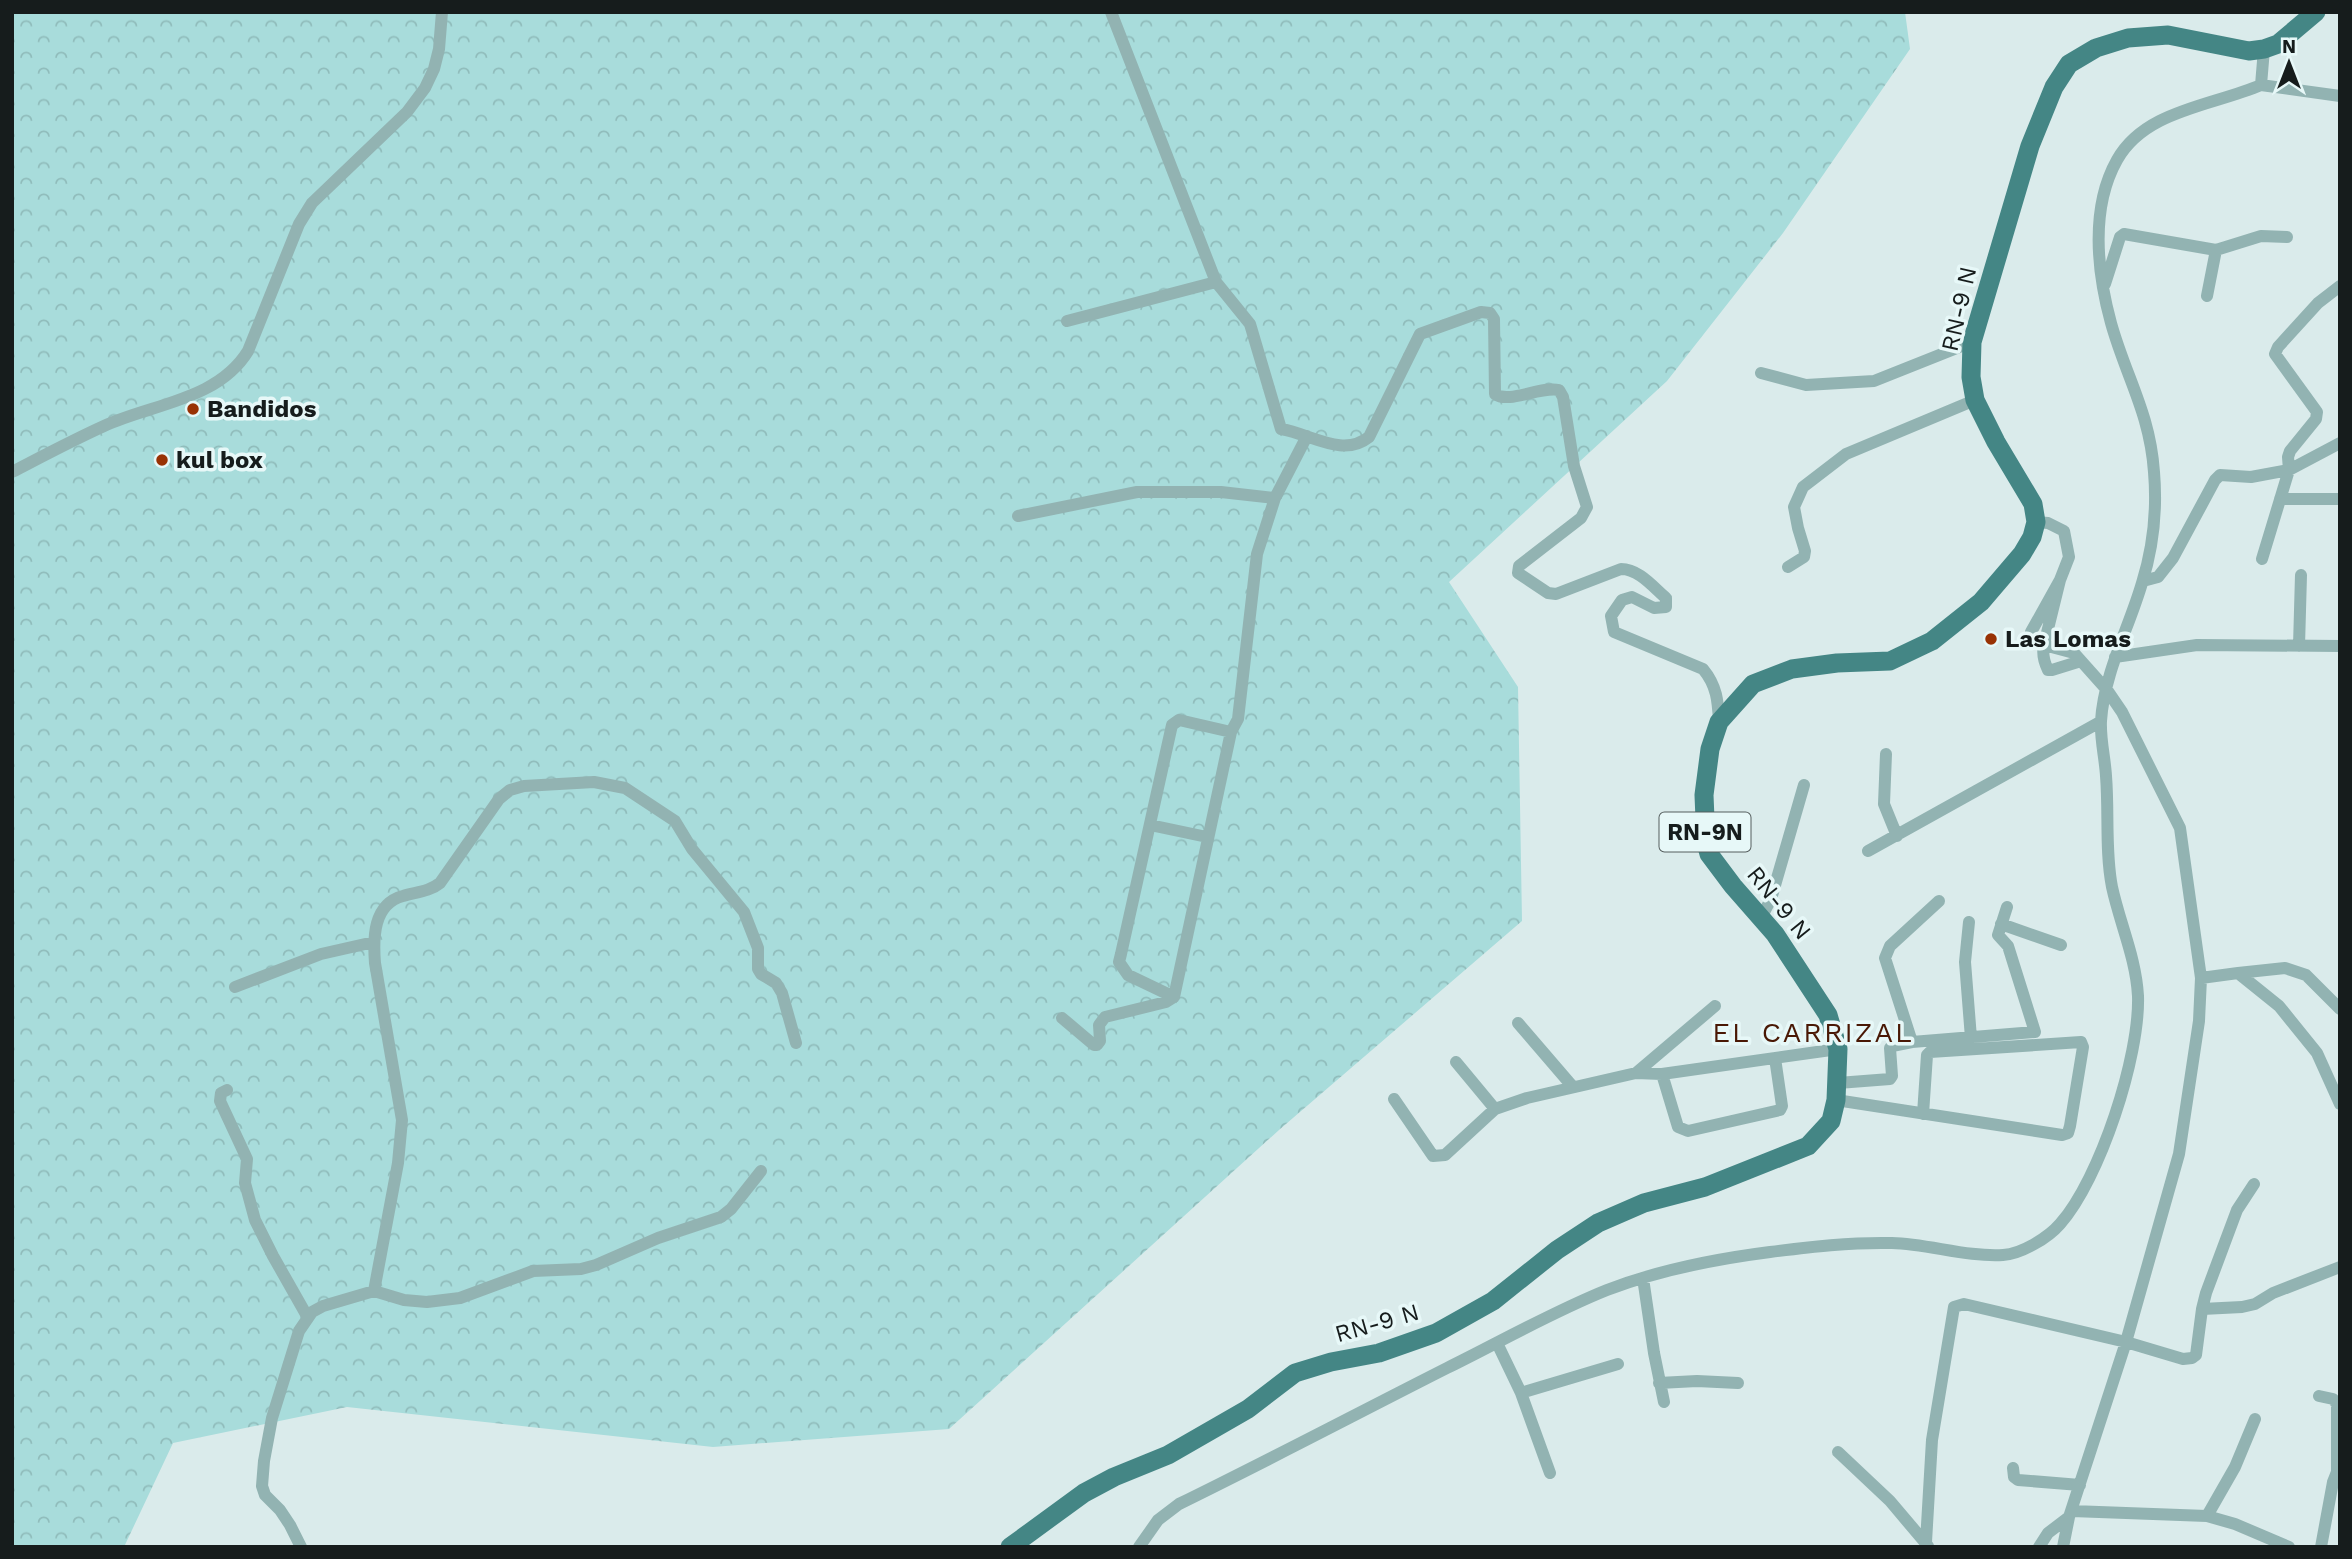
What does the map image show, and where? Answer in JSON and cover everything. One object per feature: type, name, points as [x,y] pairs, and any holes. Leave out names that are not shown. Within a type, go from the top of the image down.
[{"type":"main road","points":[[2264,49],[2278,44],[2316,12]]},
{"type":"main road","name":"RN-9 N","points":[[1010,1547],[1084,1493],[1180,1449],[1248,1409],[1294,1373],[1331,1362],[1379,1353],[1436,1333],[1493,1301],[1557,1250],[1598,1223],[1644,1203],[1705,1187],[1808,1146],[1831,1121],[1837,1091],[1838,1049],[1828,1014],[1775,934],[1709,854],[1704,795],[1710,749],[1719,722],[1753,684],[1792,670],[1837,663],[1890,661],[1932,642],[1981,602],[2022,554],[2032,537],[2036,522],[2033,504],[1996,442],[1975,400],[1970,377],[1972,342],[2030,146],[2054,88],[2069,64],[2096,48],[2128,38],[2168,35],[2249,51],[2264,49]]},
{"type":"street","points":[[12,472],[106,425],[195,394],[239,366],[248,351],[299,224],[312,203],[407,112],[425,88],[439,49],[442,12]]},
{"type":"street","points":[[1111,12],[1216,282],[1250,324],[1281,429],[1344,447],[1358,445],[1369,437],[1420,334],[1481,312],[1490,313],[1494,319],[1495,394],[1504,398],[1550,388],[1559,390],[1563,397],[1574,466],[1587,507],[1581,517],[1519,566],[1518,573],[1548,593],[1556,594],[1621,569],[1636,573],[1666,598],[1666,607],[1654,608],[1632,597],[1622,600],[1611,616],[1614,632],[1703,669],[1717,691],[1719,722]]},
{"type":"street","points":[[2261,85],[2264,49]]},
{"type":"street","points":[[1139,1547],[1158,1520],[1179,1504],[1606,1290],[1643,1278],[1726,1259],[1832,1245],[1893,1243],[2009,1255],[2056,1230],[2076,1204],[2105,1147],[2130,1058],[2138,1000],[2135,971],[2109,866],[2101,722],[2115,657],[2143,580],[2154,520],[2155,477],[2150,432],[2112,326],[2104,288],[2100,252],[2101,199],[2119,156],[2132,139],[2150,125],[2170,116],[2236,96],[2261,85],[2340,96]]},
{"type":"street","points":[[2104,288],[2120,237],[2124,234],[2216,250],[2261,236],[2287,237]]},
{"type":"street","points":[[2207,296],[2216,250]]},
{"type":"street","points":[[1067,321],[1216,282]]},
{"type":"street","points":[[2262,559],[2289,470],[2290,451],[2316,419],[2317,412],[2275,354],[2278,347],[2318,303],[2340,285]]},
{"type":"street","points":[[1761,373],[1806,385],[1874,381],[1972,342]]},
{"type":"street","points":[[1788,567],[1804,557],[1805,551],[1794,507],[1803,487],[1846,454],[1975,400]]},
{"type":"street","points":[[1062,1018],[1097,1045],[1100,1041],[1099,1025],[1105,1017],[1166,1002],[1174,997],[1231,732],[1238,719],[1257,554],[1275,498],[1307,436]]},
{"type":"street","points":[[2143,580],[2158,577],[2174,558],[2220,475],[2251,477],[2289,470],[2340,443]]},
{"type":"street","points":[[1018,516],[1137,492],[1221,492],[1275,498]]},
{"type":"street","points":[[2280,499],[2340,499]]},
{"type":"street","points":[[2036,522],[2048,523],[2064,531],[2069,557],[2060,580],[2043,645],[2048,670],[2081,661]]},
{"type":"street","points":[[2299,646],[2301,575]]},
{"type":"street","points":[[2043,645],[2074,653],[2107,690],[2122,712],[2180,828],[2201,978],[2199,1021],[2179,1154],[2126,1342],[2070,1514],[2063,1547]]},
{"type":"street","points":[[2115,657],[2197,645],[2340,646]]},
{"type":"street","points":[[1174,997],[1128,975],[1119,962],[1175,721],[1231,732]]},
{"type":"street","points":[[1868,851],[2101,722]]},
{"type":"street","points":[[1886,754],[1884,804],[1897,836]]},
{"type":"street","points":[[374,1291],[398,1163],[402,1127],[375,963],[374,942],[378,918],[387,904],[396,898],[432,889],[440,883],[499,799],[510,790],[524,786],[594,782],[625,788],[675,821],[692,849],[744,912],[758,948],[758,969],[761,974],[776,983],[782,993],[796,1043]]},
{"type":"street","points":[[1761,918],[1771,900],[1804,785]]},
{"type":"street","points":[[1150,825],[1207,837]]},
{"type":"street","points":[[1912,1042],[1885,958],[1890,946],[1940,901]]},
{"type":"street","points":[[1837,1091],[1890,1079],[1890,1048],[1912,1042],[2035,1032],[2008,946],[1998,935],[2007,907]]},
{"type":"street","points":[[1969,922],[1965,962],[1971,1038]]},
{"type":"street","points":[[2001,924],[2061,945]]},
{"type":"street","points":[[235,987],[321,954],[374,942]]},
{"type":"street","points":[[2201,978],[2286,968],[2306,975],[2340,1009]]},
{"type":"street","points":[[2238,973],[2279,1006],[2317,1053],[2340,1104]]},
{"type":"street","points":[[1636,1073],[1715,1006]]},
{"type":"street","points":[[1518,1023],[1573,1087]]},
{"type":"street","points":[[1837,1091],[1923,1114],[2062,1135],[2068,1133],[2083,1047],[2081,1042],[1930,1052],[1927,1055],[1923,1114]]},
{"type":"street","points":[[1394,1099],[1433,1156],[1440,1157],[1495,1109],[1527,1098],[1636,1073],[1662,1074],[1838,1049]]},
{"type":"street","points":[[1662,1074],[1678,1127],[1688,1131],[1780,1110],[1782,1106],[1775,1058]]},
{"type":"street","points":[[1456,1062],[1495,1109]]},
{"type":"street","points":[[227,1090],[221,1093],[220,1101],[247,1159],[245,1182],[250,1205],[273,1256],[307,1316]]},
{"type":"street","points":[[301,1547],[283,1514],[265,1495],[262,1486],[272,1418],[299,1331],[307,1316],[323,1306],[374,1291],[404,1300],[427,1302],[460,1298],[533,1271],[581,1269],[596,1265],[658,1238],[721,1217],[731,1209],[761,1171]]},
{"type":"street","points":[[1927,1544],[1932,1440],[1954,1307],[1964,1304],[2126,1342],[2183,1359],[2192,1358],[2196,1355],[2202,1309],[2237,1210],[2254,1184]]},
{"type":"street","points":[[2202,1309],[2255,1304],[2273,1293],[2340,1267]]},
{"type":"street","points":[[1643,1278],[1664,1402]]},
{"type":"street","points":[[1497,1343],[1521,1392],[1549,1473]]},
{"type":"street","points":[[1521,1392],[1618,1364]]},
{"type":"street","points":[[1660,1383],[1738,1383]]},
{"type":"street","points":[[2319,1396],[2333,1399],[2337,1404],[2338,1472],[2321,1547]]},
{"type":"street","points":[[2207,1516],[2235,1467],[2255,1419]]},
{"type":"street","points":[[1838,1452],[1890,1501],[1927,1544]]},
{"type":"street","points":[[2013,1468],[2014,1477],[2018,1480],[2080,1485]]},
{"type":"street","points":[[2039,1547],[2048,1533],[2070,1514],[2207,1516],[2235,1524],[2289,1547]]},
{"type":"green space","points":[[12,12],[1905,12],[1910,49],[1783,233],[1667,381],[1449,582],[1518,687],[1522,921],[1279,1130],[949,1429],[713,1447],[347,1407],[173,1443],[124,1547],[12,1547]]},
{"type":"place","name":"Bandidos","points":[[193,409]]},
{"type":"place","name":"kul box","points":[[162,460]]},
{"type":"place","name":"Las Lomas","points":[[1991,639]]},
{"type":"district","name":"EL CARRIZAL","points":[[1813,1032]]}]
